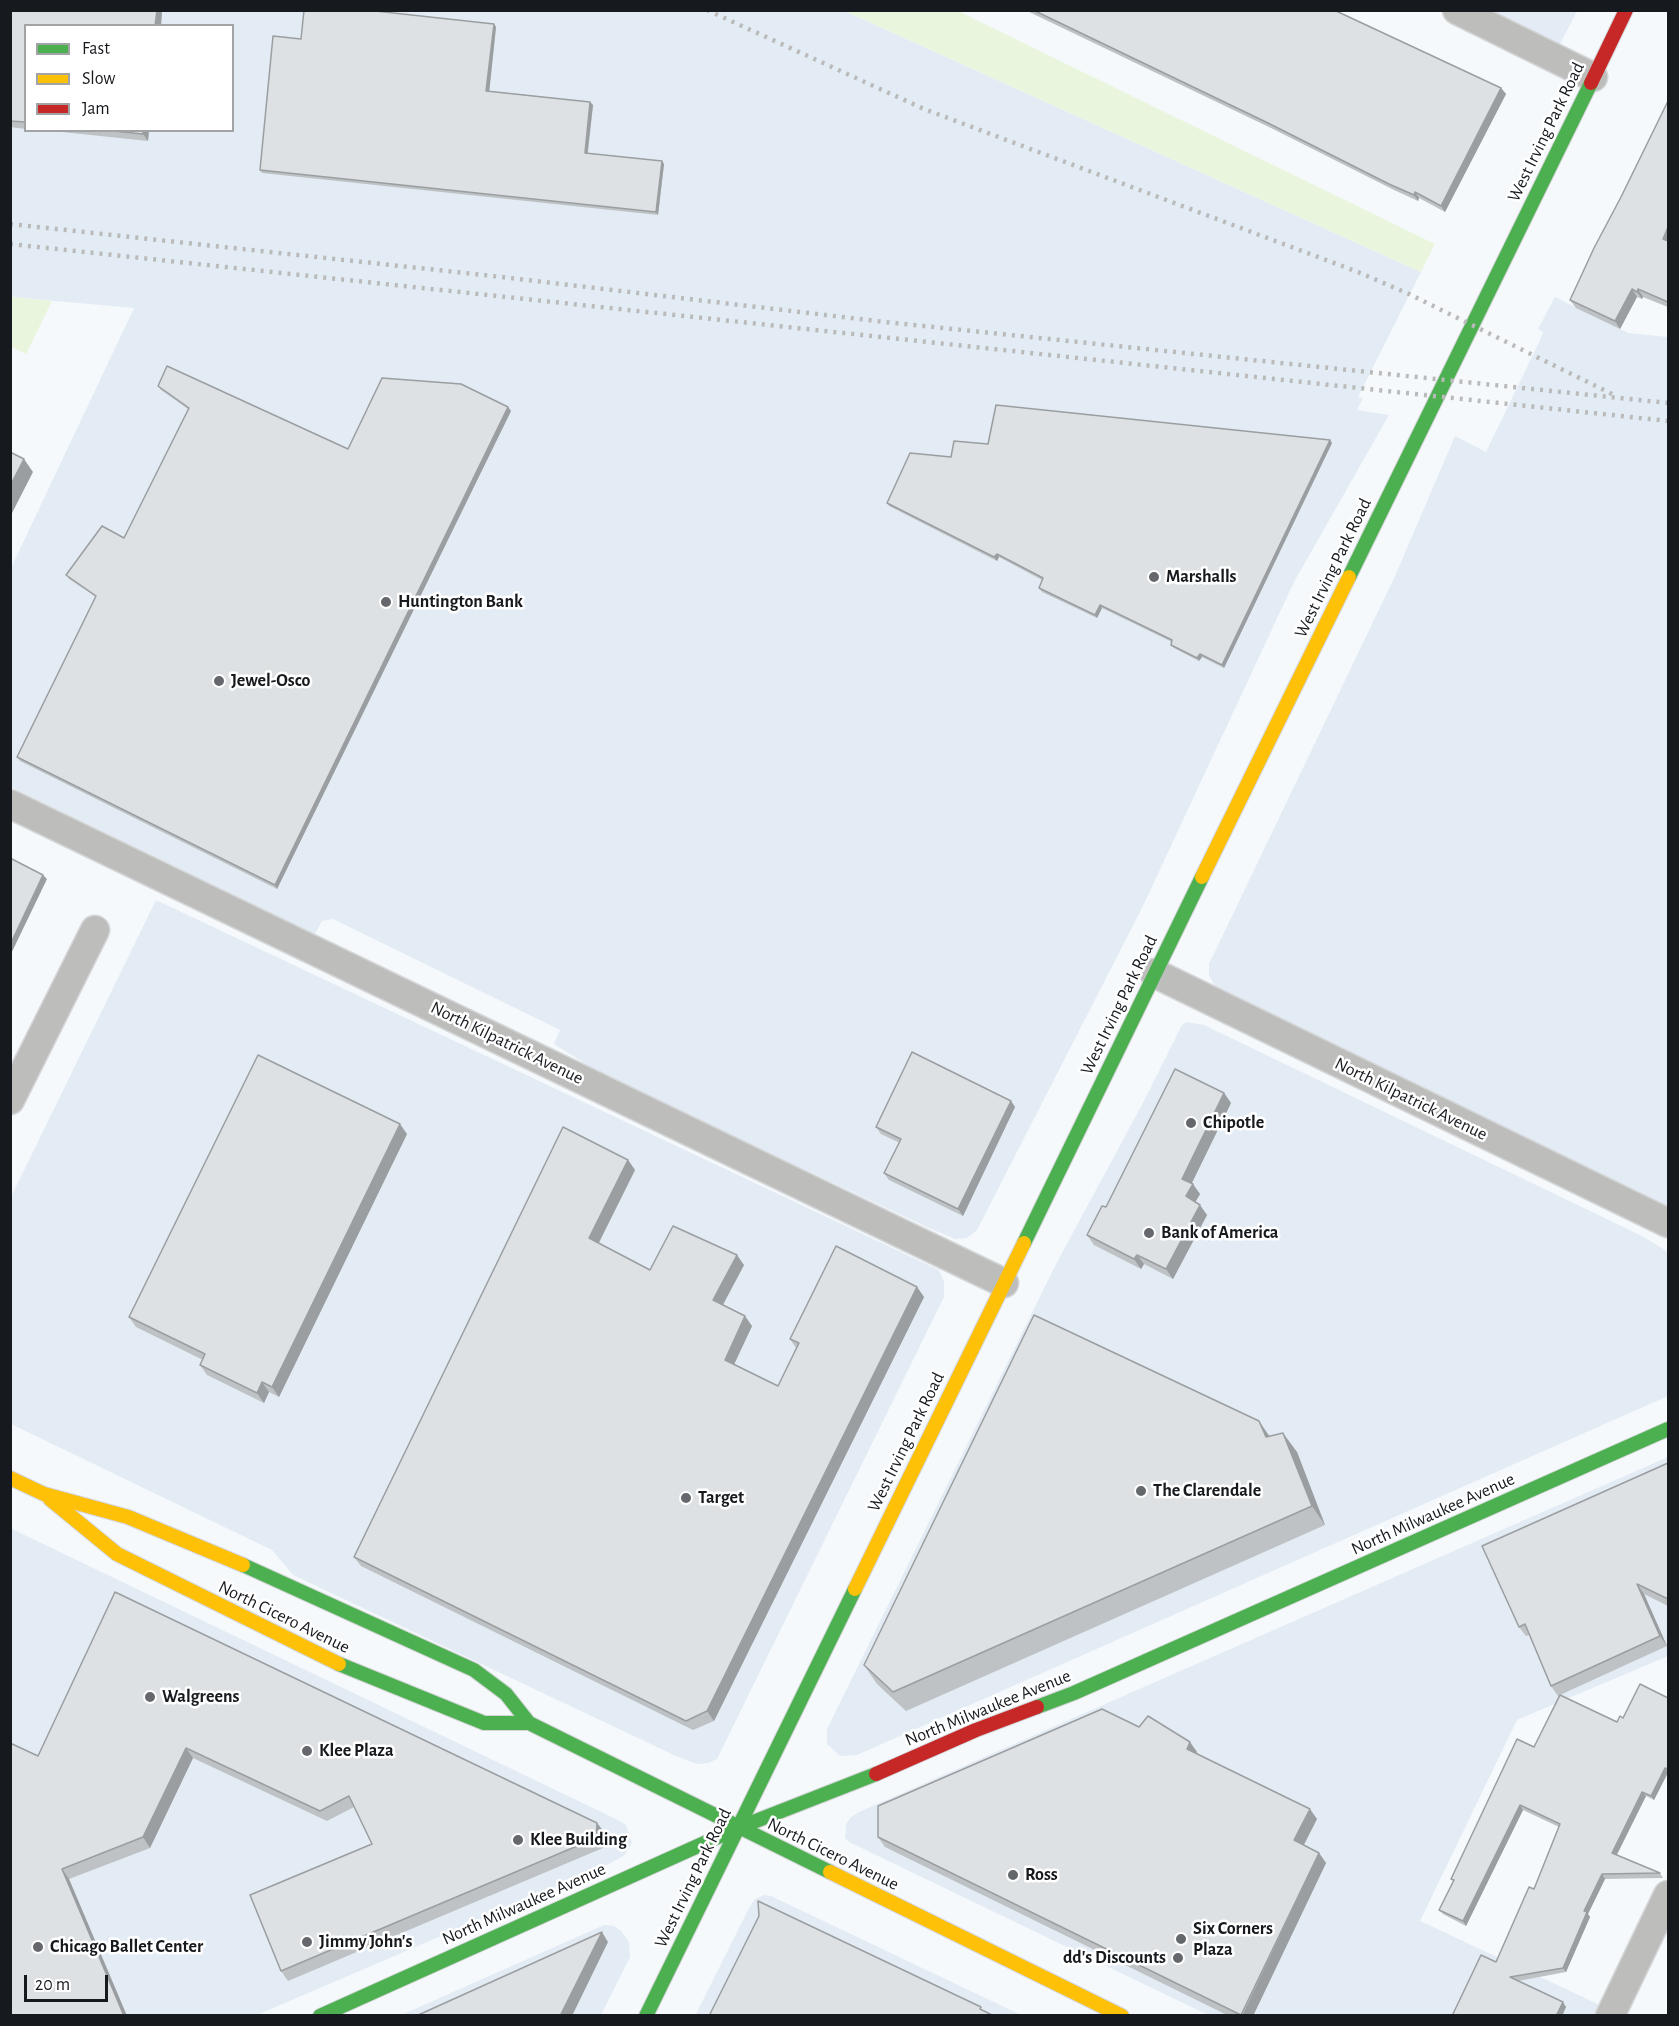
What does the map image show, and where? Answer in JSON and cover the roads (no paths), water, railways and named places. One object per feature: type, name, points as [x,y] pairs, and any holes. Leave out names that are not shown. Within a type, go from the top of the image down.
[{"type":"main road","name":"West Irving Park Road","points":[[646,2016],[1626,10]]},
{"type":"main road","name":"North Milwaukee Avenue","points":[[320,2016],[738,1827],[853,1784],[976,1730],[1074,1693],[1668,1429]]},
{"type":"main road","name":"North Cicero Avenue","points":[[10,1478],[44,1494],[128,1517],[258,1571],[474,1670],[506,1694],[529,1724]]},
{"type":"main road","name":"North Cicero Avenue","points":[[44,1494],[117,1554],[304,1648],[419,1699],[484,1723],[529,1724],[1122,2016]]},
{"type":"street","points":[[1456,10],[1593,77]]},
{"type":"street","name":"North Kilpatrick Avenue","points":[[10,804],[1004,1283]]},
{"type":"street","points":[[10,1100],[95,930]]},
{"type":"street","name":"North Kilpatrick Avenue","points":[[1154,973],[1668,1223]]},
{"type":"street","points":[[1610,2016],[1668,1895]]},
{"type":"railway","points":[[707,10],[924,109],[1358,272],[1409,294],[1612,394]]},
{"type":"railway","points":[[10,224],[493,276],[885,322],[1668,403]]},
{"type":"railway","points":[[10,244],[1668,421]]},
{"type":"place","name":"Marshalls","points":[[1154,577]]},
{"type":"place","name":"Huntington Bank","points":[[386,602]]},
{"type":"place","name":"Jewel-Osco","points":[[219,681]]},
{"type":"place","name":"Chipotle","points":[[1191,1123]]},
{"type":"place","name":"Bank of America","points":[[1149,1233]]},
{"type":"place","name":"The Clarendale","points":[[1141,1491]]},
{"type":"place","name":"Target","points":[[686,1498]]},
{"type":"place","name":"Walgreens","points":[[150,1697]]},
{"type":"place","name":"Klee Plaza","points":[[307,1751]]},
{"type":"place","name":"Klee Building","points":[[518,1840]]},
{"type":"place","name":"Ross","points":[[1013,1875]]},
{"type":"place","name":"Six Corners Plaza","points":[[1181,1939]]},
{"type":"place","name":"Jimmy John's","points":[[307,1942]]},
{"type":"place","name":"Chicago Ballet Center","points":[[38,1947]]},
{"type":"place","name":"dd's Discounts","points":[[1178,1958]]}]
